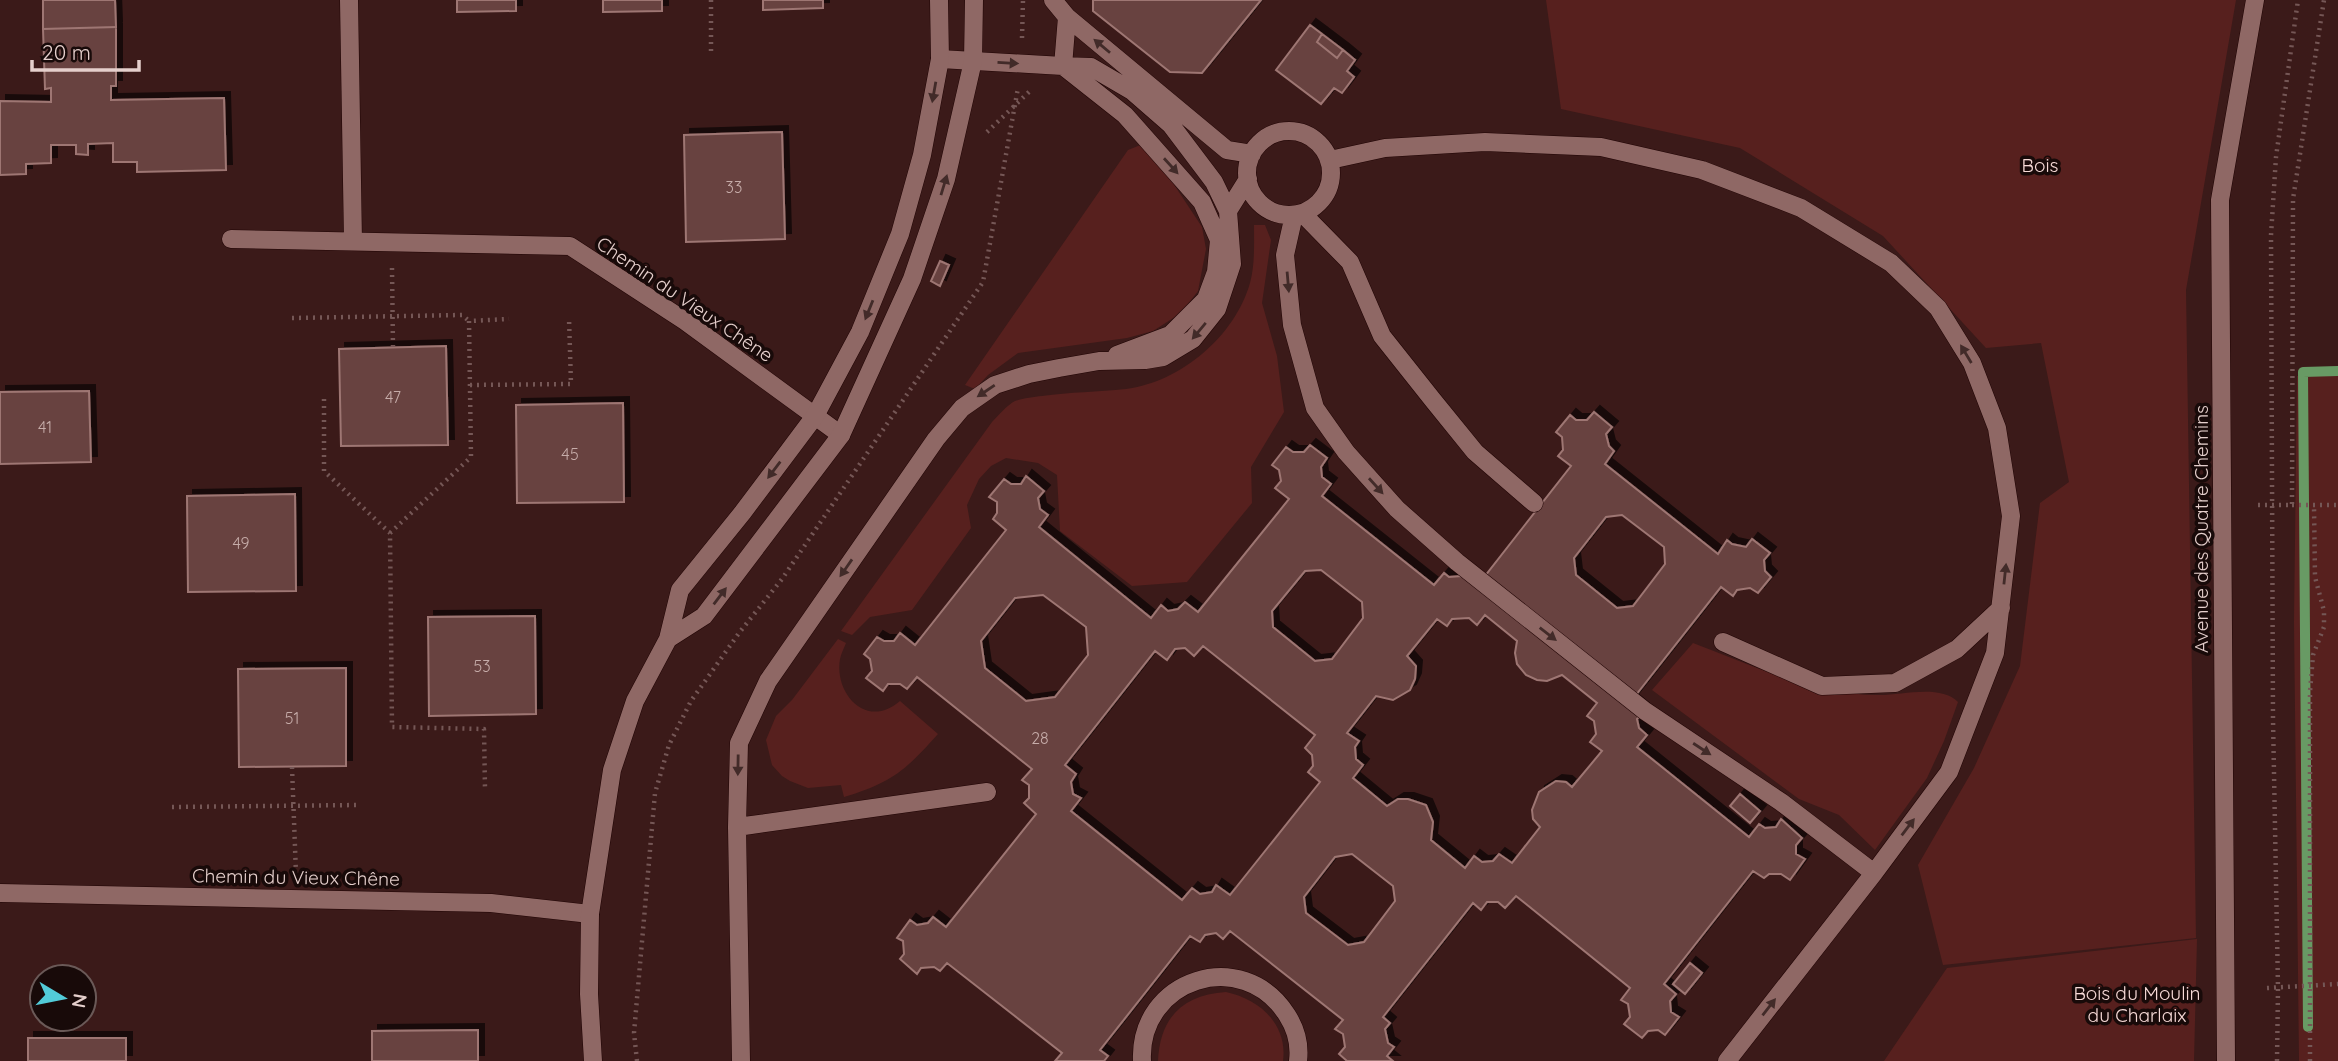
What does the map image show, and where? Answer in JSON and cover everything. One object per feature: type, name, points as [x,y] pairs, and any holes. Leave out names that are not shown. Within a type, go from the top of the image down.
[{"type":"street","points":[[349,0],[352,241]]},
{"type":"street","points":[[593,1061],[589,994],[590,914],[612,770],[635,701],[668,639],[680,590],[815,416],[860,332],[900,234],[922,155],[940,59],[939,0]]},
{"type":"street","points":[[668,639],[704,616],[841,435],[912,279],[946,178],[973,61],[974,0]]},
{"type":"street","points":[[1052,0],[1067,17],[1227,150],[1252,154]]},
{"type":"street","name":"Avenue des Quatre Chemins","points":[[2226,1061],[2220,200],[2255,0]]},
{"type":"street","points":[[1063,66],[1067,17]]},
{"type":"street","points":[[940,59],[1091,67],[1132,91],[1171,125],[1214,182],[1228,211],[1232,264],[1217,309],[1193,339],[1163,357],[1100,361]]},
{"type":"street","points":[[741,1061],[737,827],[739,743],[768,681],[936,439],[962,408],[995,384],[1029,374],[1100,361],[1170,335],[1206,299],[1216,272],[1219,240],[1202,202],[1125,116],[1063,66]]},
{"type":"street","points":[[1286,131],[1300,132],[1313,138],[1330,160],[1332,174],[1324,198],[1314,207],[1298,214],[1269,210],[1252,192],[1248,179],[1252,154],[1260,143],[1272,135],[1286,131]]},
{"type":"street","points":[[1330,160],[1385,148],[1485,142],[1601,147],[1702,170],[1801,208],[1891,263],[1937,308],[1972,363],[1997,428],[2011,516],[1995,653],[1949,772],[1727,1061]]},
{"type":"street","points":[[1228,211],[1248,179]]},
{"type":"street","points":[[1298,214],[1350,262],[1382,336],[1475,452],[1534,503]]},
{"type":"street","points":[[1298,214],[1285,255],[1292,325],[1315,408],[1346,452],[1397,509],[1467,570],[1645,711],[1781,802],[1874,873]]},
{"type":"street","name":"Chemin du Vieux Chêne","points":[[231,239],[570,246],[684,321],[841,435]]},
{"type":"street","points":[[1723,642],[1822,686],[1895,683],[1957,649],[2001,608]]},
{"type":"street","points":[[737,827],[988,792]]},
{"type":"street","name":"Chemin du Vieux Chêne","points":[[0,892],[491,903],[590,914]]},
{"type":"street","points":[[1142,1061],[1142,1047],[1149,1022],[1164,1000],[1184,985],[1209,977],[1235,977],[1259,986],[1280,1002],[1294,1025],[1299,1050],[1298,1061]]},
{"type":"path","points":[[711,0],[711,54]]},
{"type":"path","points":[[985,142],[988,129],[1030,93],[1030,64],[1023,0]]},
{"type":"path","points":[[2277,1061],[2271,235],[2276,157],[2298,0]]},
{"type":"path","points":[[2292,505],[2293,199],[2324,0]]},
{"type":"path","points":[[637,1061],[634,1033],[655,793],[668,744],[691,701],[739,633],[782,579],[983,282],[1014,107],[1030,64]]},
{"type":"path","points":[[391,242],[393,348]]},
{"type":"path","points":[[292,318],[462,315],[469,321],[509,319]]},
{"type":"path","points":[[470,385],[571,384],[569,318]]},
{"type":"path","points":[[390,533],[471,457],[469,321]]},
{"type":"path","points":[[324,399],[324,471],[390,533],[392,727],[484,729],[485,790]]},
{"type":"path","points":[[2258,505],[2338,505]]},
{"type":"path","points":[[2310,1061],[2311,692],[2313,655],[2324,627],[2324,611],[2315,577],[2314,505]]},
{"type":"path","points":[[292,767],[296,898]]},
{"type":"path","points":[[172,807],[359,805]]},
{"type":"path","points":[[2267,988],[2338,984]]},
{"type":"green space","name":"Bois","points":[[1546,0],[2236,0],[2186,290],[2196,938],[1943,965],[1918,865],[1974,768],[2020,666],[2040,503],[2069,482],[2041,343],[1986,348],[1883,236],[1740,148],[1561,109]]},
{"type":"green space","points":[[1143,144],[1167,174],[1202,227],[1206,249],[1198,291],[1181,313],[1153,331],[1127,338],[1018,353],[988,375],[975,389],[965,385],[1128,150]]},
{"type":"green space","points":[[1254,225],[1265,225],[1271,240],[1262,303],[1277,356],[1284,412],[1251,467],[1252,503],[1187,582],[1132,586],[1060,531],[1057,475],[1038,463],[1006,458],[991,466],[979,479],[967,505],[971,528],[912,610],[870,617],[852,635],[841,631],[992,422],[1009,405],[1028,398],[1147,385],[1185,366],[1219,338],[1243,302],[1250,283]]},
{"type":"green space","points":[[2338,375],[2338,1061],[2299,1061],[2294,622],[2297,376]]},
{"type":"green space","points":[[838,639],[846,643],[840,659],[842,684],[855,704],[876,712],[888,709],[900,701],[938,734],[906,767],[886,781],[844,797],[841,785],[808,788],[782,776],[772,765],[766,740],[776,716],[792,700]]},
{"type":"green space","points":[[1693,643],[1808,685],[1856,694],[1942,693],[1958,702],[1927,778],[1875,850],[1839,815],[1799,799],[1652,690]]},
{"type":"green space","name":"Bois du Moulin du Charlaix","points":[[2197,939],[2194,1061],[1884,1061],[1947,968]]},
{"type":"green space","points":[[1226,992],[1250,1001],[1269,1015],[1281,1036],[1283,1061],[1158,1061],[1163,1032],[1177,1011],[1198,998]]},
{"type":"building","points":[[43,0],[115,0],[116,27],[43,29]]},
{"type":"building","points":[[457,0],[516,0],[516,11],[457,12]]},
{"type":"building","points":[[603,0],[662,0],[662,11],[603,12]]},
{"type":"building","points":[[763,0],[823,0],[823,8],[763,10]]},
{"type":"building","points":[[1093,0],[1261,0],[1202,73],[1170,72],[1093,11]]},
{"type":"building","points":[[1310,25],[1322,34],[1317,42],[1337,58],[1343,50],[1355,60],[1347,71],[1354,77],[1342,93],[1334,88],[1321,104],[1276,70]]},
{"type":"building","points":[[116,27],[116,86],[111,86],[111,100],[224,98],[226,170],[137,172],[137,162],[113,162],[113,143],[88,144],[88,155],[76,154],[76,145],[51,145],[51,163],[26,164],[26,174],[0,175],[0,101],[51,102],[51,88],[45,89],[43,29]]},
{"type":"building","points":[[1322,34],[1343,50],[1337,58],[1317,42]]},
{"type":"building","points":[[782,132],[785,239],[686,242],[684,135]]},
{"type":"building","points":[[940,261],[949,265],[940,286],[931,281]]},
{"type":"building","points":[[446,346],[448,445],[341,446],[339,349]]},
{"type":"building","points":[[89,391],[91,462],[0,464],[0,392]]},
{"type":"building","points":[[623,403],[624,502],[517,503],[516,405]]},
{"type":"building","points":[[1594,412],[1612,427],[1606,434],[1609,446],[1614,451],[1605,464],[1718,554],[1727,540],[1746,547],[1752,539],[1770,553],[1764,560],[1765,571],[1771,577],[1758,593],[1750,588],[1737,590],[1733,596],[1721,587],[1632,700],[1645,711],[1637,719],[1639,728],[1647,735],[1637,747],[1749,837],[1759,824],[1765,828],[1776,827],[1781,819],[1802,838],[1796,845],[1796,854],[1805,859],[1790,880],[1781,874],[1769,874],[1764,878],[1753,871],[1664,984],[1676,994],[1670,1001],[1671,1012],[1679,1017],[1665,1035],[1658,1030],[1648,1031],[1642,1038],[1624,1024],[1630,1017],[1628,1004],[1621,1000],[1630,988],[1516,896],[1505,908],[1498,902],[1487,902],[1481,910],[1473,903],[1383,1017],[1390,1023],[1385,1029],[1388,1043],[1394,1047],[1387,1056],[1393,1061],[1347,1061],[1339,1054],[1345,1047],[1343,1034],[1335,1029],[1343,1020],[1230,931],[1223,939],[1216,933],[1205,935],[1200,942],[1190,936],[1100,1050],[1108,1056],[1104,1061],[1055,1061],[1062,1053],[947,963],[940,971],[934,967],[921,968],[917,974],[900,959],[904,954],[903,941],[897,938],[910,920],[917,925],[928,923],[933,917],[946,927],[1036,814],[1024,803],[1029,798],[1029,785],[1022,780],[1032,769],[917,677],[907,689],[900,684],[888,684],[883,691],[866,678],[872,671],[870,659],[864,654],[877,637],[884,641],[894,641],[900,633],[915,645],[1006,530],[993,519],[997,513],[997,502],[989,497],[1004,479],[1011,484],[1021,484],[1026,476],[1044,491],[1038,498],[1040,509],[1048,515],[1039,527],[1151,618],[1161,605],[1168,611],[1178,609],[1185,602],[1198,612],[1289,499],[1275,488],[1281,481],[1279,470],[1272,465],[1286,447],[1293,452],[1304,452],[1310,445],[1327,458],[1321,467],[1322,477],[1331,484],[1322,496],[1434,585],[1444,573],[1449,577],[1462,576],[1481,581],[1571,466],[1558,456],[1563,450],[1562,437],[1556,432],[1570,415],[1576,420],[1587,420]],"holes":[[[1622,515],[1664,547],[1665,564],[1633,606],[1617,608],[1576,575],[1574,558],[1606,517]],[[1321,570],[1362,602],[1363,618],[1332,659],[1315,661],[1273,627],[1272,611],[1305,571]],[[1043,595],[1086,627],[1088,655],[1055,697],[1026,701],[985,668],[981,641],[1015,598]],[[1485,615],[1517,641],[1517,664],[1526,675],[1547,681],[1562,675],[1597,703],[1587,716],[1594,721],[1596,734],[1590,742],[1602,751],[1572,787],[1566,782],[1556,781],[1539,792],[1532,810],[1533,819],[1540,827],[1512,863],[1499,854],[1493,861],[1482,862],[1474,856],[1465,868],[1431,840],[1433,822],[1426,805],[1398,799],[1387,806],[1353,778],[1363,765],[1356,759],[1355,747],[1359,741],[1347,733],[1376,696],[1393,700],[1410,690],[1415,679],[1416,666],[1407,656],[1437,619],[1447,626],[1452,619],[1469,618],[1477,625]],[[1203,646],[1315,735],[1305,748],[1312,755],[1313,766],[1308,772],[1320,782],[1230,895],[1216,885],[1212,892],[1200,894],[1192,888],[1182,900],[1071,811],[1081,798],[1073,794],[1071,782],[1076,774],[1065,765],[1155,651],[1167,660],[1175,649],[1185,648],[1194,656]],[[1352,854],[1393,886],[1395,901],[1364,942],[1348,945],[1306,913],[1304,897],[1335,857]]]},
{"type":"building","points":[[295,494],[296,591],[188,592],[187,496]]},
{"type":"building","points":[[535,616],[536,714],[429,716],[428,617]]},
{"type":"building","points":[[346,668],[346,766],[239,767],[238,669]]},
{"type":"building","points":[[1740,794],[1760,811],[1750,823],[1730,806]]},
{"type":"building","points":[[1690,963],[1702,973],[1685,994],[1673,984]]},
{"type":"building","points":[[478,1030],[478,1061],[372,1061],[372,1031]]},
{"type":"building","points":[[28,1038],[126,1038],[126,1061],[28,1061]]},
{"type":"waterway","points":[[2308,1027],[2303,372],[2338,371]]}]
